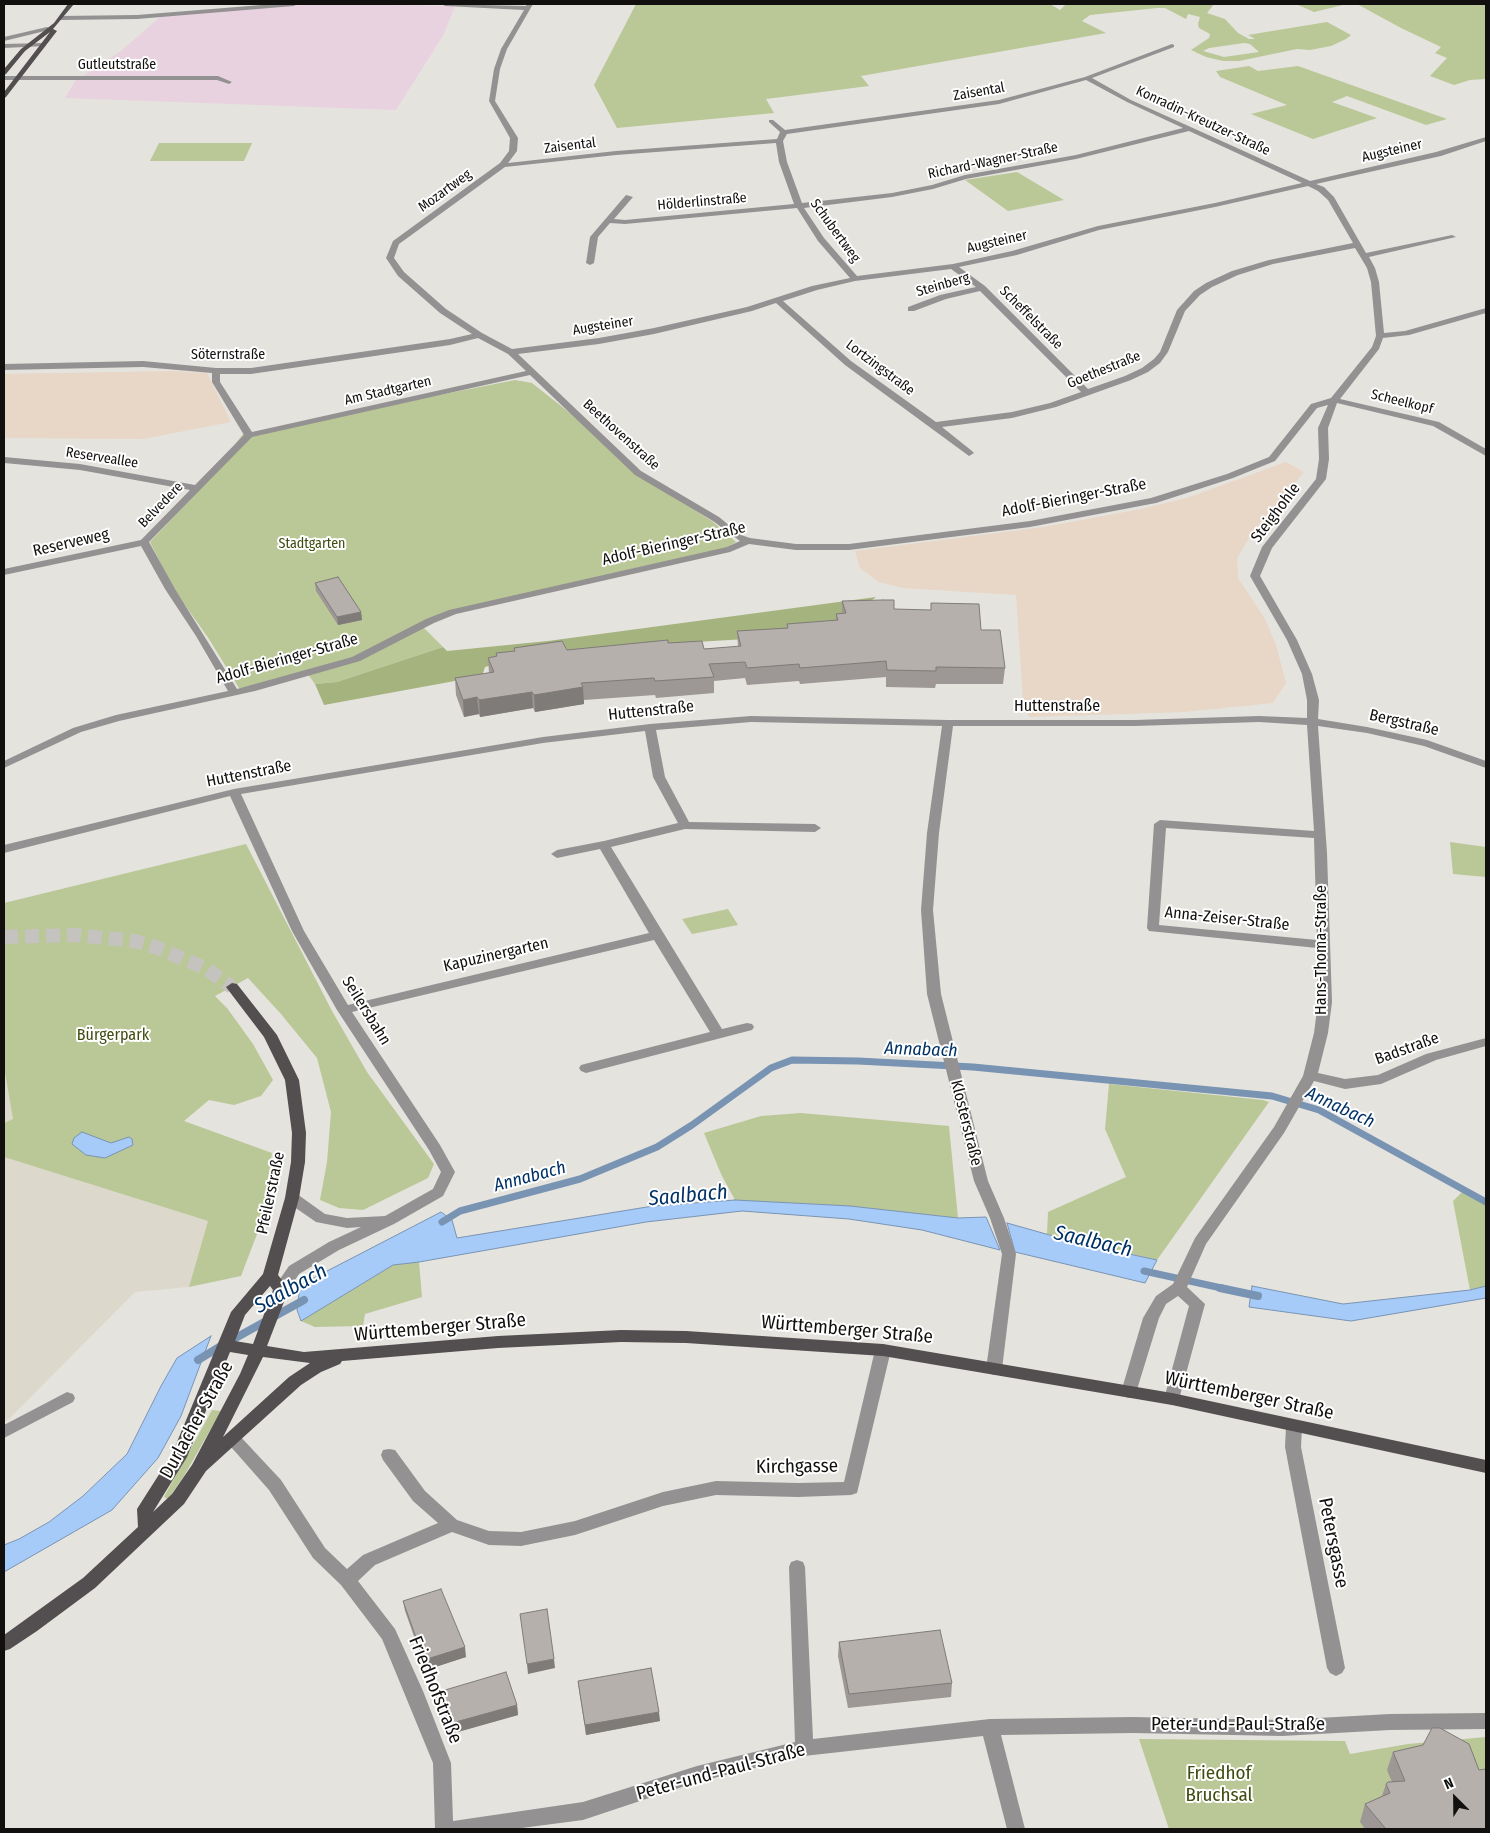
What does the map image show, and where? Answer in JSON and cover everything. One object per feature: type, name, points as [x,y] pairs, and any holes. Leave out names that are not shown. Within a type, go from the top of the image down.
[{"type":"main road","points":[[4,96],[54,31],[56,24],[71,4]]},
{"type":"main road","points":[[4,73],[29,45],[47,29],[56,24]]},
{"type":"main road","name":"Pfeilerstraße","points":[[225,1345],[238,1312],[270,1276],[292,1198],[300,1152],[292,1080],[270,1035],[232,987]]},
{"type":"main road","points":[[257,1348],[280,1293],[270,1276]]},
{"type":"main road","name":"Württemberger Straße","points":[[225,1345],[257,1348],[304,1358],[347,1356],[498,1342],[621,1336],[686,1337],[883,1350],[1172,1399],[1294,1427],[1486,1467]]},
{"type":"main road","name":"Durlacher Straße","points":[[146,1527],[145,1509],[179,1457],[225,1345]]},
{"type":"main road","name":"Durlacher Straße","points":[[4,1644],[32,1626],[89,1583],[146,1527],[178,1499],[198,1470],[248,1374],[257,1348]]},
{"type":"main road","points":[[198,1470],[295,1380],[315,1368],[347,1356]]},
{"type":"street","points":[[191,12],[196,4]]},
{"type":"street","points":[[60,18],[137,17],[294,4]]},
{"type":"street","points":[[445,4],[530,6]]},
{"type":"street","name":"Mozartweg","points":[[511,352],[479,335],[443,311],[401,274],[390,258],[396,243],[503,165],[513,151],[514,138],[492,101],[496,76],[504,49],[530,6]]},
{"type":"street","points":[[4,40],[47,29]]},
{"type":"street","points":[[4,40],[29,45]]},
{"type":"street","points":[[4,46],[43,46]]},
{"type":"street","name":"Zaisental","points":[[784,132],[999,102],[1087,78],[1172,46]]},
{"type":"street","name":"Gutleutstraße","points":[[4,78],[218,78],[229,82]]},
{"type":"street","name":"Konradin-Kreutzer-Straße","points":[[1087,78],[1129,101],[1188,129],[1311,183]]},
{"type":"street","points":[[771,121],[784,132],[779,141]]},
{"type":"street","name":"Richard-Wagner-Straße","points":[[799,206],[933,187],[964,177],[1076,157],[1188,129]]},
{"type":"street","name":"Augsteiner","points":[[511,352],[654,332],[778,301],[816,288],[855,279],[953,266],[1014,253],[1098,228],[1215,205],[1438,154],[1486,139]]},
{"type":"street","name":"Zaisental","points":[[503,165],[616,153],[779,141]]},
{"type":"street","name":"Schubertweg","points":[[779,141],[783,162],[799,206],[821,239],[855,279]]},
{"type":"street","points":[[1311,183],[1331,199],[1371,268],[1375,282],[1380,336],[1406,333],[1486,310]]},
{"type":"street","points":[[590,263],[594,237],[630,198]]},
{"type":"street","name":"Hölderlinstraße","points":[[608,221],[625,222],[799,206]]},
{"type":"street","points":[[1364,256],[1452,236]]},
{"type":"street","name":"Goethestraße","points":[[934,424],[968,422],[1012,415],[1053,405],[1128,378],[1145,370],[1157,361],[1164,352],[1177,316],[1187,301],[1222,278],[1272,262],[1356,245]]},
{"type":"street","name":"Scheffelstraße","points":[[953,266],[982,288],[1087,394]]},
{"type":"street","name":"Steinberg","points":[[912,309],[943,297],[982,288]]},
{"type":"street","name":"Lortzingstraße","points":[[778,301],[848,363],[934,424],[969,453]]},
{"type":"street","name":"Söternstraße","points":[[4,367],[142,364],[216,371],[251,371],[450,342],[479,335]]},
{"type":"street","name":"Adolf-Bieringer-Straße","points":[[4,765],[77,730],[116,718],[234,692],[356,658],[452,612],[730,549],[748,540],[796,547],[849,547],[1030,524],[1153,500],[1230,476],[1272,459],[1314,406],[1334,400],[1376,347],[1380,336]]},
{"type":"street","name":"Beethovenstraße","points":[[511,352],[638,473],[716,519],[738,537],[748,540]]},
{"type":"street","points":[[216,371],[216,382],[249,435]]},
{"type":"street","name":"Am Stadtgarten","points":[[249,435],[524,375],[532,371]]},
{"type":"street","name":"Scheelkopf","points":[[1334,400],[1436,424],[1486,453]]},
{"type":"street","name":"Steighohle","points":[[1312,722],[1313,700],[1307,674],[1292,640],[1255,576],[1267,547],[1321,479],[1324,459],[1323,428],[1334,400]]},
{"type":"street","name":"Belvedere","points":[[234,692],[201,636],[170,589],[144,542],[249,435]]},
{"type":"street","name":"Reserveallee","points":[[4,460],[80,467],[195,488]]},
{"type":"street","name":"Reserveweg","points":[[4,572],[144,542]]},
{"type":"street","name":"Huttenstraße","points":[[4,849],[234,792],[526,742],[650,727],[751,719],[948,724],[1136,723],[1259,719],[1312,722]]},
{"type":"street","name":"Bergstraße","points":[[1312,722],[1367,730],[1427,743],[1486,765]]},
{"type":"street","name":"Hans-Thoma-Straße","points":[[1129,1392],[1151,1318],[1161,1300],[1179,1288],[1200,1242],[1280,1127],[1310,1076],[1321,1034],[1325,1002],[1320,835],[1312,722]]},
{"type":"street","name":"Klosterstraße","points":[[948,724],[933,833],[927,910],[934,994],[981,1180],[997,1218],[1009,1254],[994,1369]]},
{"type":"street","points":[[650,727],[659,777],[686,825]]},
{"type":"street","name":"Seilersbahn","points":[[234,792],[298,932],[344,1010],[436,1148],[448,1172],[438,1192],[389,1220],[334,1246],[294,1270],[280,1293]]},
{"type":"street","name":"Anna-Zeiser-Straße","points":[[1320,835],[1160,824],[1153,928],[1323,945]]},
{"type":"street","points":[[557,854],[604,845],[686,825],[815,828]]},
{"type":"street","points":[[604,845],[718,1034]]},
{"type":"street","name":"Kapuzinergarten","points":[[344,1010],[657,935]]},
{"type":"street","points":[[586,1068],[746,1027]]},
{"type":"street","name":"Badstraße","points":[[1310,1076],[1345,1084],[1381,1079],[1431,1057],[1486,1042]]},
{"type":"street","name":"Seilersbahn","points":[[292,1198],[321,1218],[347,1223],[389,1220]]},
{"type":"street","points":[[1172,1399],[1197,1304],[1179,1288]]},
{"type":"street","name":"Kirchgasse","points":[[451,1525],[489,1538],[521,1539],[575,1528],[663,1499],[716,1488],[798,1490],[851,1488],[883,1350]]},
{"type":"street","points":[[4,1432],[66,1398]]},
{"type":"street","name":"Petersgasse","points":[[1294,1427],[1293,1447],[1336,1668]]},
{"type":"street","name":"Friedhofstraße","points":[[232,1439],[275,1485],[319,1553],[347,1580],[389,1634],[442,1763],[444,1829]]},
{"type":"street","points":[[347,1580],[369,1560],[451,1525],[419,1496],[389,1455]]},
{"type":"street","points":[[797,1567],[804,1748]]},
{"type":"street","name":"Peter-und-Paul-Straße","points":[[454,1829],[583,1811],[697,1774],[804,1748],[990,1727],[1282,1728],[1390,1722],[1486,1721]]},
{"type":"street","points":[[990,1727],[1016,1829]]},
{"type":"shaded area","points":[[324,4],[455,6],[444,34],[396,110],[65,98],[75,81],[121,51],[160,17],[255,7]]},
{"type":"shaded area","points":[[172,371],[207,373],[231,422],[143,439],[4,438],[4,374]]},
{"type":"shaded area","points":[[1286,462],[1304,472],[1249,538],[1237,558],[1238,578],[1265,619],[1276,645],[1286,683],[1273,703],[1184,712],[1029,717],[1023,698],[1016,595],[903,588],[879,582],[860,568],[855,551],[1044,527],[1141,509],[1187,498]]},
{"type":"shaded area","points":[[4,1067],[13,1119],[4,1123]]},
{"type":"shaded area","points":[[4,1157],[208,1221],[189,1287],[135,1292],[10,1418],[4,1421]]},
{"type":"green space","points":[[636,4],[1050,4],[1060,10],[1066,4],[1214,4],[1207,13],[1225,19],[1238,33],[1249,39],[1255,39],[1248,35],[1327,22],[1351,35],[1331,46],[1310,50],[1297,49],[1239,61],[1223,61],[1206,57],[1191,50],[1209,38],[1210,34],[1199,28],[1200,17],[1188,14],[1186,19],[1165,8],[1090,15],[1082,21],[1106,33],[861,76],[869,86],[766,99],[774,113],[617,128],[594,85]],"holes":[[[1244,43],[1250,44],[1259,52],[1224,57],[1203,51],[1209,48]]]},
{"type":"green space","points":[[1296,4],[1347,4],[1314,12]]},
{"type":"green space","points":[[1357,4],[1486,4],[1486,79],[1470,80],[1454,85],[1430,76],[1447,58],[1435,53],[1441,47]]},
{"type":"green space","points":[[1249,66],[1258,71],[1298,66],[1447,119],[1426,125],[1347,96],[1332,102],[1377,118],[1313,139],[1251,114],[1287,105],[1220,77],[1216,71]]},
{"type":"green space","points":[[159,143],[252,143],[244,161],[150,161]]},
{"type":"green space","points":[[1017,172],[1064,200],[1008,211],[965,180]]},
{"type":"green space","name":"Stadtgarten","points":[[515,380],[532,383],[580,421],[636,474],[712,521],[736,542],[725,549],[444,612],[420,624],[443,647],[337,682],[315,684],[307,673],[260,687],[239,688],[209,639],[173,588],[150,542],[204,485],[243,434]]},
{"type":"green space","points":[[876,597],[830,634],[612,647],[521,657],[485,667],[482,676],[324,705],[315,684],[337,682],[443,647],[447,651],[548,641]]},
{"type":"green space","points":[[1450,842],[1486,847],[1486,877],[1453,874]]},
{"type":"green space","name":"Bürgerpark","points":[[246,844],[332,1011],[367,1072],[434,1164],[428,1178],[363,1210],[339,1208],[320,1200],[327,1162],[331,1112],[317,1058],[248,978],[215,996],[227,1008],[253,1044],[273,1080],[261,1096],[234,1105],[209,1100],[184,1121],[272,1153],[262,1221],[241,1276],[189,1287],[208,1221],[4,1157],[4,1123],[13,1119],[4,1067],[4,903]]},
{"type":"green space","points":[[728,909],[738,925],[692,934],[682,919]]},
{"type":"green space","points":[[1109,1084],[1269,1102],[1157,1260],[1047,1234],[1048,1212],[1126,1177],[1105,1129]]},
{"type":"green space","points":[[801,1113],[949,1126],[958,1218],[850,1206],[735,1200],[721,1174],[704,1133],[761,1116]]},
{"type":"green space","points":[[1462,1192],[1486,1205],[1486,1286],[1470,1290],[1453,1201]]},
{"type":"green space","points":[[419,1262],[422,1297],[365,1314],[363,1326],[315,1327],[301,1321],[393,1265]]},
{"type":"green space","points":[[212,1410],[221,1411],[184,1476],[168,1499],[164,1497]]},
{"type":"green space","name":"Friedhof Bruchsal","points":[[1486,1737],[1486,1829],[1169,1829],[1139,1739],[1345,1741],[1350,1754],[1408,1744]]},
{"type":"water","points":[[82,1132],[111,1143],[129,1137],[132,1139],[133,1145],[105,1158],[86,1155],[72,1144],[74,1138]]},
{"type":"water","points":[[735,1200],[850,1206],[958,1218],[986,1217],[1000,1250],[922,1230],[849,1219],[742,1211],[646,1222],[393,1265],[301,1321],[297,1310],[300,1285],[441,1212],[452,1220],[457,1238],[653,1206]]},
{"type":"water","points":[[1007,1223],[1078,1243],[1157,1260],[1145,1283],[1015,1252]]},
{"type":"water","points":[[1252,1286],[1343,1304],[1470,1290],[1486,1286],[1486,1298],[1351,1321],[1249,1307]]},
{"type":"water","points":[[211,1336],[181,1416],[158,1458],[112,1510],[4,1572],[4,1545],[49,1522],[83,1496],[127,1454],[177,1358]]},
{"type":"building","points":[[338,577],[361,612],[337,617],[315,583]]},
{"type":"building","points":[[894,600],[894,609],[931,610],[931,603],[979,604],[981,630],[1000,630],[1005,668],[936,667],[936,671],[887,670],[886,661],[800,668],[799,664],[747,668],[745,662],[709,664],[714,677],[655,681],[654,678],[581,683],[583,687],[534,695],[532,692],[479,700],[477,697],[463,700],[455,678],[494,672],[488,658],[497,656],[496,653],[515,651],[514,648],[562,641],[567,650],[668,640],[668,643],[702,641],[704,649],[741,646],[737,631],[788,628],[787,624],[838,620],[836,614],[846,613],[842,601]]},
{"type":"building","points":[[441,1589],[465,1647],[424,1660],[403,1601]]},
{"type":"building","points":[[547,1609],[554,1659],[527,1664],[520,1614]]},
{"type":"building","points":[[940,1630],[952,1683],[849,1694],[839,1642]]},
{"type":"building","points":[[651,1668],[659,1712],[585,1725],[578,1681]]},
{"type":"building","points":[[506,1672],[517,1705],[445,1725],[435,1693]]},
{"type":"building","points":[[1432,1728],[1440,1728],[1469,1744],[1479,1770],[1486,1769],[1486,1829],[1386,1829],[1365,1804],[1390,1793],[1386,1784],[1388,1782],[1405,1781],[1393,1752],[1423,1745]]},
{"type":"waterway","name":"Annabach","points":[[442,1222],[460,1211],[580,1179],[657,1147],[692,1125],[771,1068],[792,1060],[858,1061],[973,1067],[1272,1096],[1319,1110],[1486,1202]]},
{"type":"waterway","name":"Saalbach","points":[[1144,1271],[1226,1289]]},
{"type":"waterway","name":"Saalbach","points":[[1220,1288],[1258,1296]]},
{"type":"waterway","name":"Saalbach","points":[[230,1341],[304,1300]]},
{"type":"waterway","name":"Saalbach","points":[[198,1360],[221,1346]]},
{"type":"tunnel","points":[[4,937],[76,935],[135,941],[158,948],[205,968],[232,987]]}]
